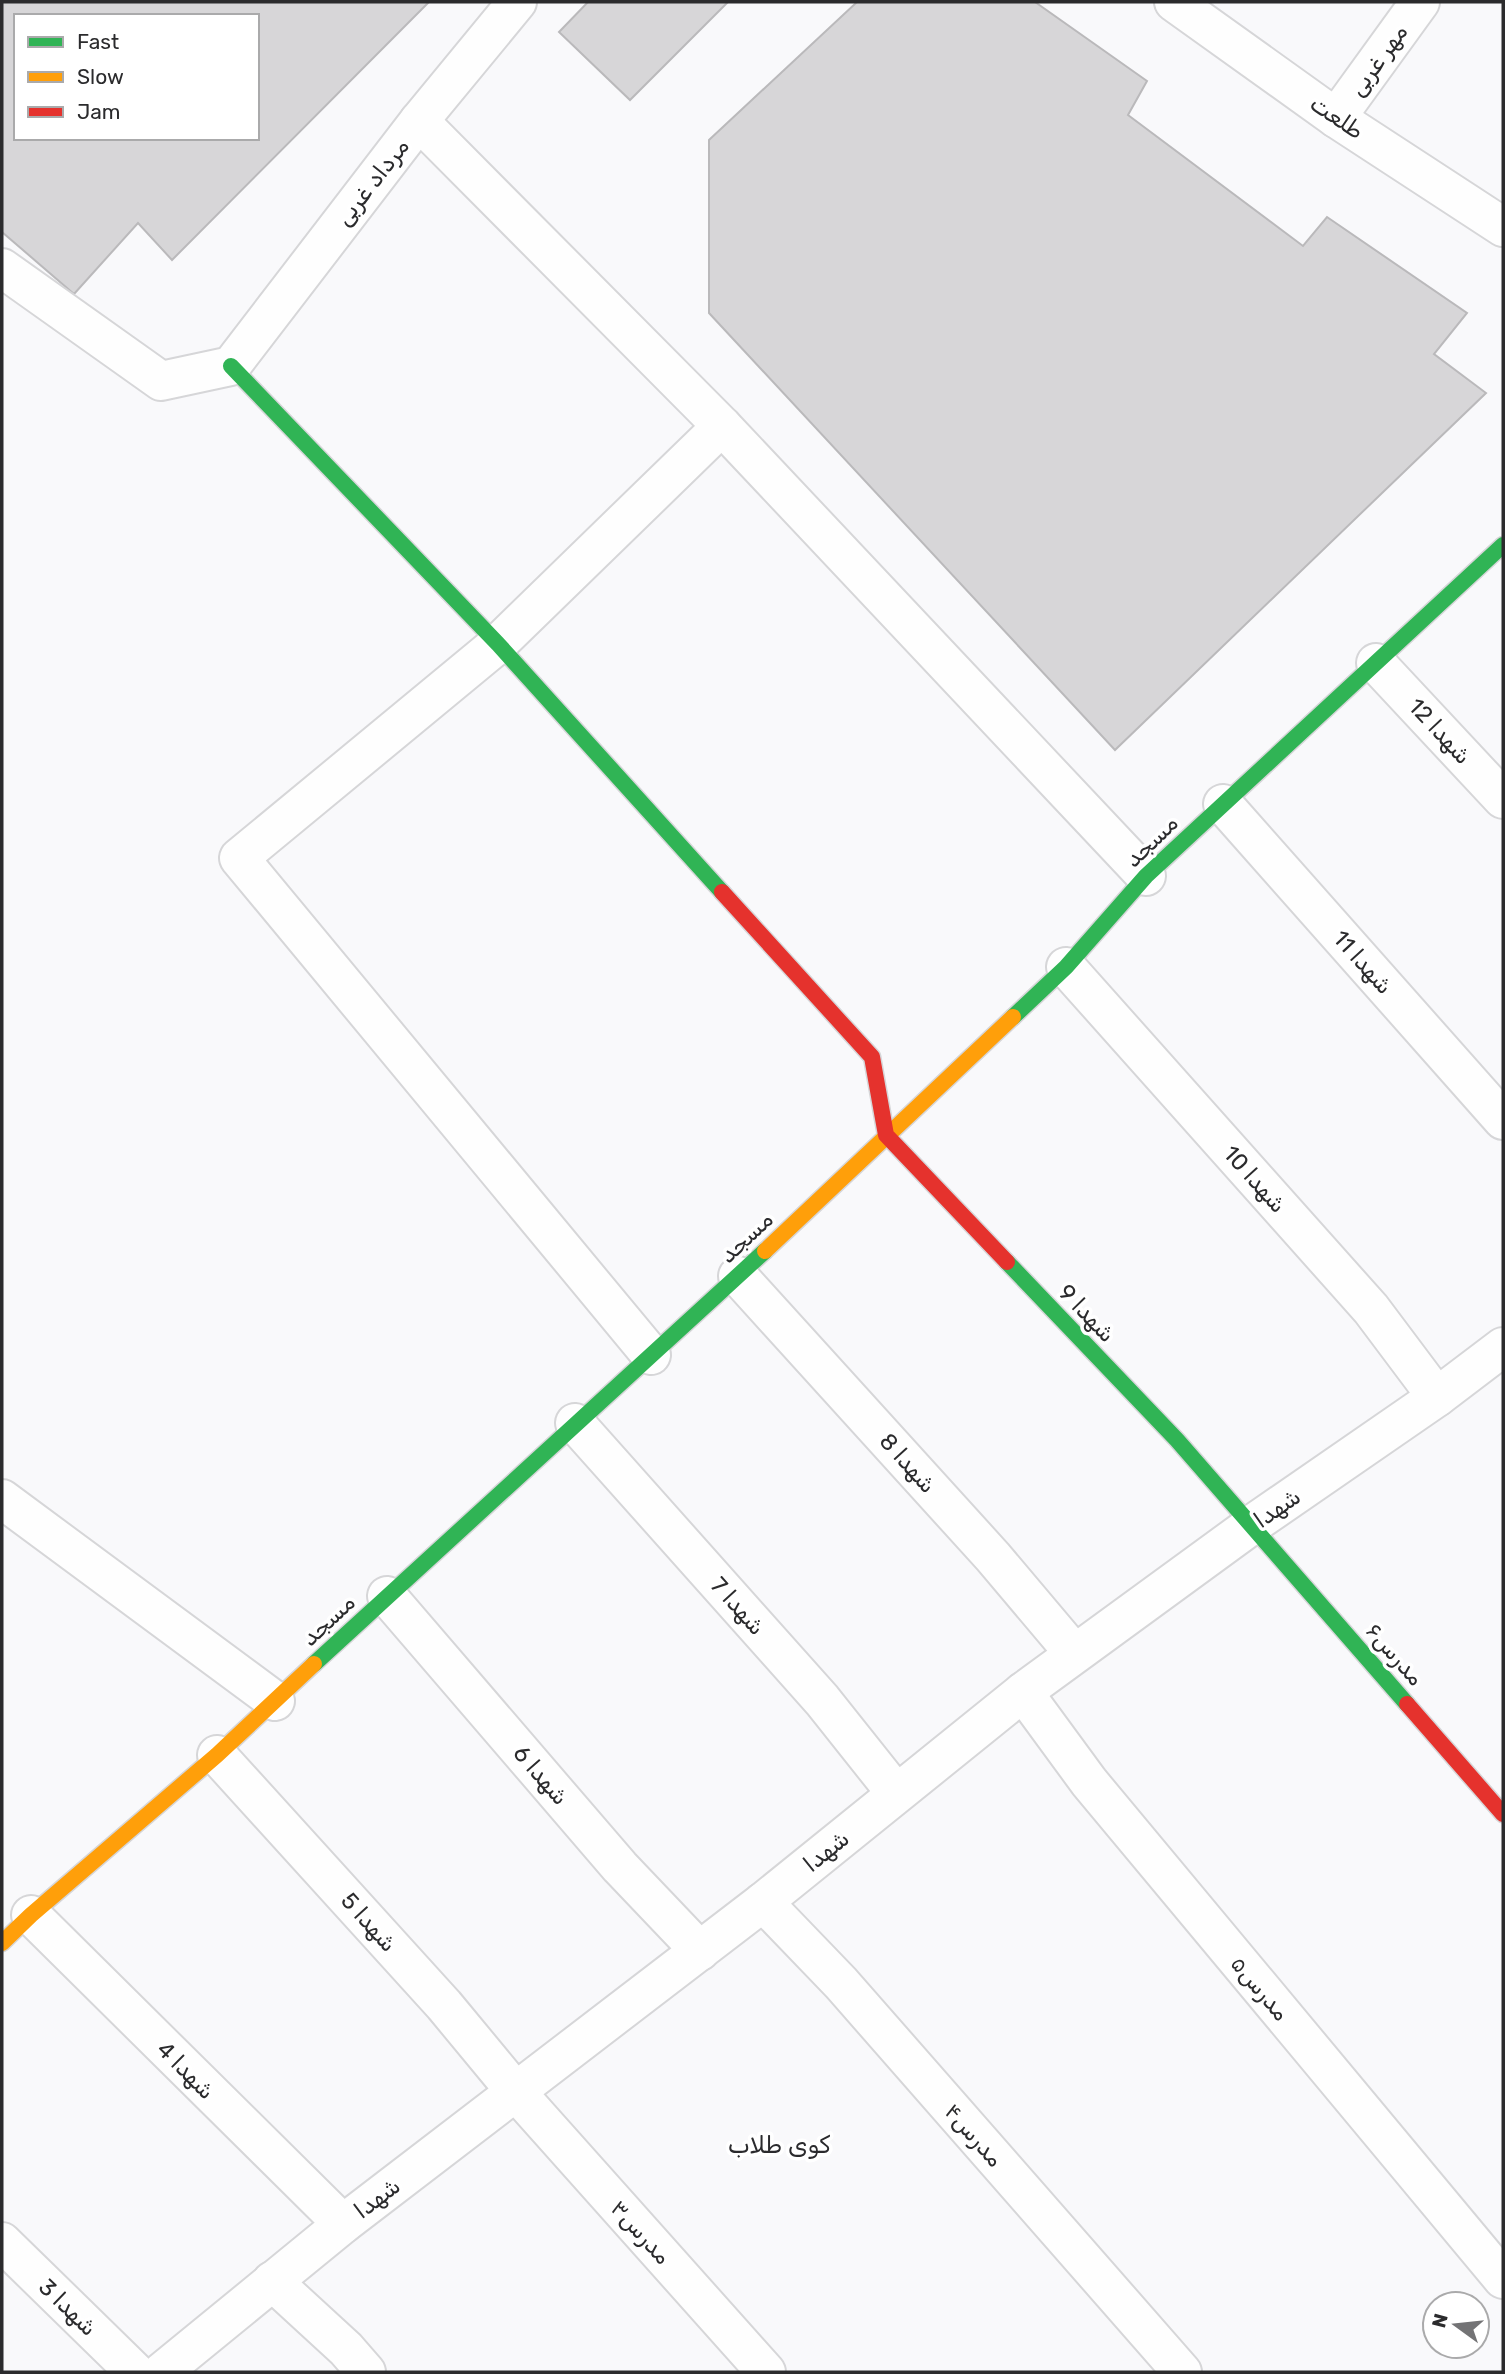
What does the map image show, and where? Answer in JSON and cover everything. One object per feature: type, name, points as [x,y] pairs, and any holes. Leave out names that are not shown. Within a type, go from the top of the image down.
[{"type":"street","name":"مرداد غربی","points":[[231,366],[419,121],[517,2]]},
{"type":"street","name":"طلعت","points":[[1174,2],[1336,118],[1503,227]]},
{"type":"street","name":"مهر غربی","points":[[1336,118],[1420,2]]},
{"type":"street","points":[[419,121],[722,426],[1146,876]]},
{"type":"street","points":[[2,268],[161,381],[231,366],[498,644],[872,1058],[886,1135]]},
{"type":"street","points":[[652,1354],[239,858],[498,644],[722,426]]},
{"type":"street","name":"مسجد","points":[[2,1943],[217,1755],[575,1423],[738,1276],[1066,967],[1146,876],[1503,545]]},
{"type":"street","name":"شهدا 12","points":[[1376,663],[1503,799]]},
{"type":"street","name":"شهدا 11","points":[[1223,804],[1503,1120]]},
{"type":"street","name":"شهدا 10","points":[[1066,967],[1371,1309],[1437,1397]]},
{"type":"street","name":"شهدا 9","points":[[886,1135],[1168,1430],[1253,1524]]},
{"type":"street","name":"شهدا 8","points":[[738,1276],[993,1557],[1074,1653]]},
{"type":"street","name":"شهدا","points":[[162,2372],[343,2224],[763,1902],[1074,1653],[1253,1524],[1437,1397],[1503,1347]]},
{"type":"street","name":"شهدا 7","points":[[575,1423],[822,1700],[896,1793]]},
{"type":"street","points":[[2,1499],[275,1701]]},
{"type":"street","name":"مدرس۶","points":[[1253,1524],[1503,1814]]},
{"type":"street","name":"شهدا 6","points":[[387,1596],[620,1867],[700,1951]]},
{"type":"street","name":"مدرس۵","points":[[1023,1692],[1089,1782],[1503,2279]]},
{"type":"street","name":"شهدا 5","points":[[217,1755],[444,2005],[516,2092]]},
{"type":"street","name":"مدرس۴","points":[[763,1902],[841,1983],[1182,2372]]},
{"type":"street","name":"شهدا 4","points":[[31,1915],[343,2224]]},
{"type":"street","name":"مدرس۳","points":[[516,2092],[766,2372]]},
{"type":"street","name":"شهدا 3","points":[[2,2242],[135,2372]]},
{"type":"street","points":[[272,2281],[346,2349],[366,2372]]},
{"type":"building","points":[[2,2],[429,2],[172,260],[138,223],[74,294],[2,232]]},
{"type":"building","points":[[588,2],[728,2],[630,100],[559,32]]},
{"type":"building","points":[[857,2],[1035,2],[1147,81],[1128,115],[1303,246],[1327,217],[1467,313],[1434,354],[1486,393],[1115,750],[709,313],[709,140]]},
{"type":"traffic: fast","points":[[231,366],[498,644],[722,892]]},
{"type":"traffic: fast","points":[[1013,1017],[1066,967],[1146,876],[1503,545]]},
{"type":"traffic: fast","points":[[314,1664],[765,1251]]},
{"type":"traffic: fast","points":[[1007,1262],[1177,1440],[1407,1704]]},
{"type":"traffic: slow","points":[[765,1251],[1013,1017]]},
{"type":"traffic: slow","points":[[2,1943],[217,1755],[314,1664]]},
{"type":"traffic: jam","points":[[722,892],[872,1057],[886,1135],[1007,1262]]},
{"type":"traffic: jam","points":[[1407,1704],[1503,1814]]},
{"type":"district","name":"کوی طلاب","points":[[779,2145]]}]
